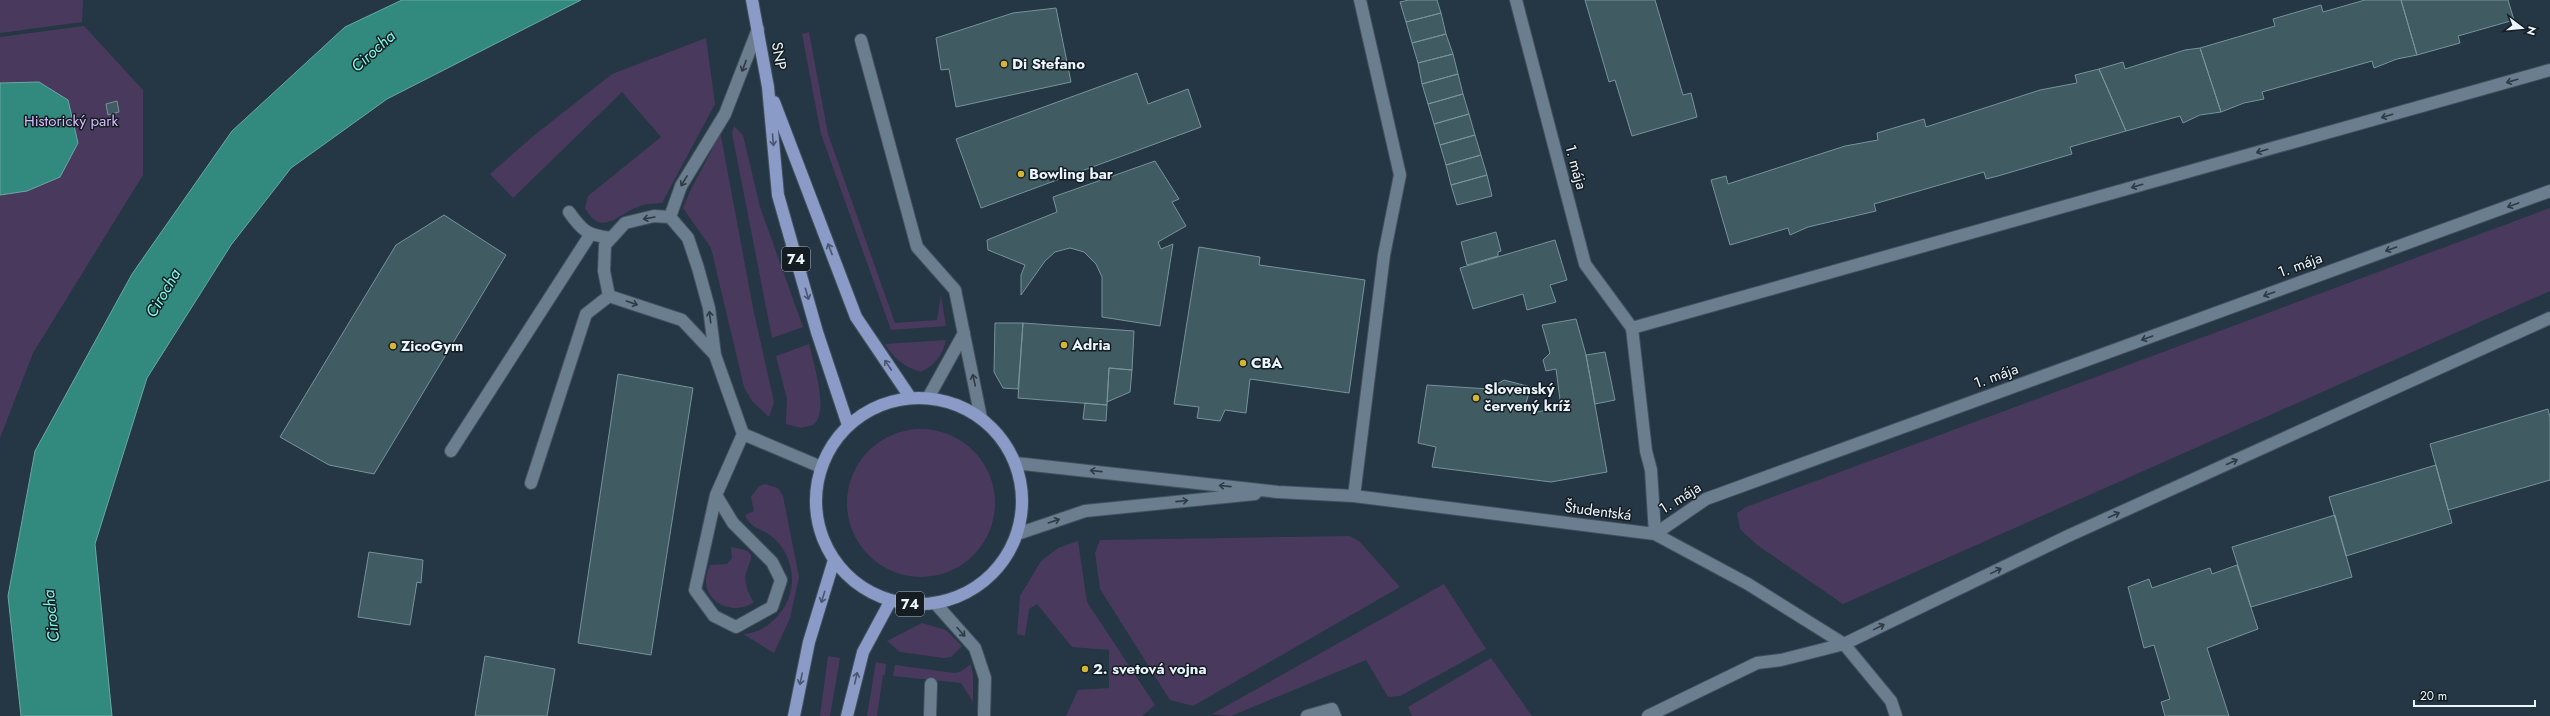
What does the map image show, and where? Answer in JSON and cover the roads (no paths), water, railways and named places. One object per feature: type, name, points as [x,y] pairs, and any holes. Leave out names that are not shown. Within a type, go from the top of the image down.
[{"type":"main road","name":"74","points":[[752,0],[758,29]]},
{"type":"main road","name":"SNP","points":[[758,29],[768,87]]},
{"type":"main road","name":"74","points":[[768,87],[856,317],[910,397]]},
{"type":"main road","name":"74","points":[[768,87],[778,195],[818,332],[848,425]]},
{"type":"main road","name":"74","points":[[910,397],[928,398],[947,401],[981,418],[995,430],[1007,446],[1015,463],[1021,480],[1022,498],[1017,534],[1008,554],[994,572],[977,587],[957,597],[935,603],[912,604],[890,600],[869,591],[856,582],[834,560],[822,539],[817,515],[816,490],[821,467],[832,444],[848,425],[876,406],[910,397]]},
{"type":"main road","points":[[794,716],[809,642],[834,560]]},
{"type":"main road","name":"74","points":[[847,716],[863,652],[890,600]]},
{"type":"street","points":[[1354,496],[1384,255],[1400,175],[1360,0]]},
{"type":"street","name":"1. mája","points":[[1516,0],[1585,264],[1632,328],[1646,451],[1651,470],[1655,534]]},
{"type":"street","points":[[670,217],[681,186],[725,114],[758,29]]},
{"type":"street","points":[[861,40],[917,247],[954,290],[981,418]]},
{"type":"street","points":[[1632,328],[2550,70]]},
{"type":"street","name":"1. mája","points":[[1655,534],[1706,499],[2550,191]]},
{"type":"street","points":[[569,212],[579,226],[590,235],[611,238]]},
{"type":"street","points":[[609,296],[604,271],[605,245],[625,223],[654,216],[670,217],[688,238],[698,268],[708,308],[714,355],[743,434],[716,495],[695,590],[714,616],[736,627],[772,607],[781,580],[772,562],[733,523],[716,495]]},
{"type":"street","points":[[450,451],[590,235]]},
{"type":"street","points":[[609,296],[682,320],[714,355]]},
{"type":"street","points":[[531,483],[586,314],[609,296]]},
{"type":"street","points":[[1648,716],[1757,663],[1781,660],[1844,644],[2068,536],[2550,318]]},
{"type":"street","points":[[928,398],[964,334]]},
{"type":"street","points":[[743,434],[821,467]]},
{"type":"street","points":[[1015,463],[1278,492]]},
{"type":"street","points":[[1017,534],[1085,511],[1278,492]]},
{"type":"street","name":"Študentská","points":[[1278,492],[1354,496],[1655,534],[1748,584],[1844,644],[1891,701],[1896,716]]},
{"type":"street","points":[[935,603],[975,648],[985,678],[984,716]]},
{"type":"street","points":[[930,716],[931,684]]},
{"type":"street","points":[[1307,716],[1332,709],[1335,716]]},
{"type":"water","name":"Cirocha","points":[[402,0],[581,0],[387,99],[291,168],[231,245],[147,378],[95,544],[112,716],[21,716],[8,596],[35,451],[132,274],[232,131],[345,27]]},
{"type":"water","points":[[39,82],[68,100],[78,143],[60,177],[27,191],[0,195],[0,83]]},
{"type":"place","name":"Di Stefano","points":[[1004,64]]},
{"type":"place","name":"Bowling bar","points":[[1021,174]]},
{"type":"place","name":"Adria","points":[[1064,345]]},
{"type":"place","name":"ZicoGym","points":[[393,346]]},
{"type":"place","name":"CBA","points":[[1243,363]]},
{"type":"place","name":"Slovenský červený kríž","points":[[1476,398]]},
{"type":"place","name":"2. svetová vojna","points":[[1085,669]]},
{"type":"park label","name":"Historický park","points":[[71,121]]}]
